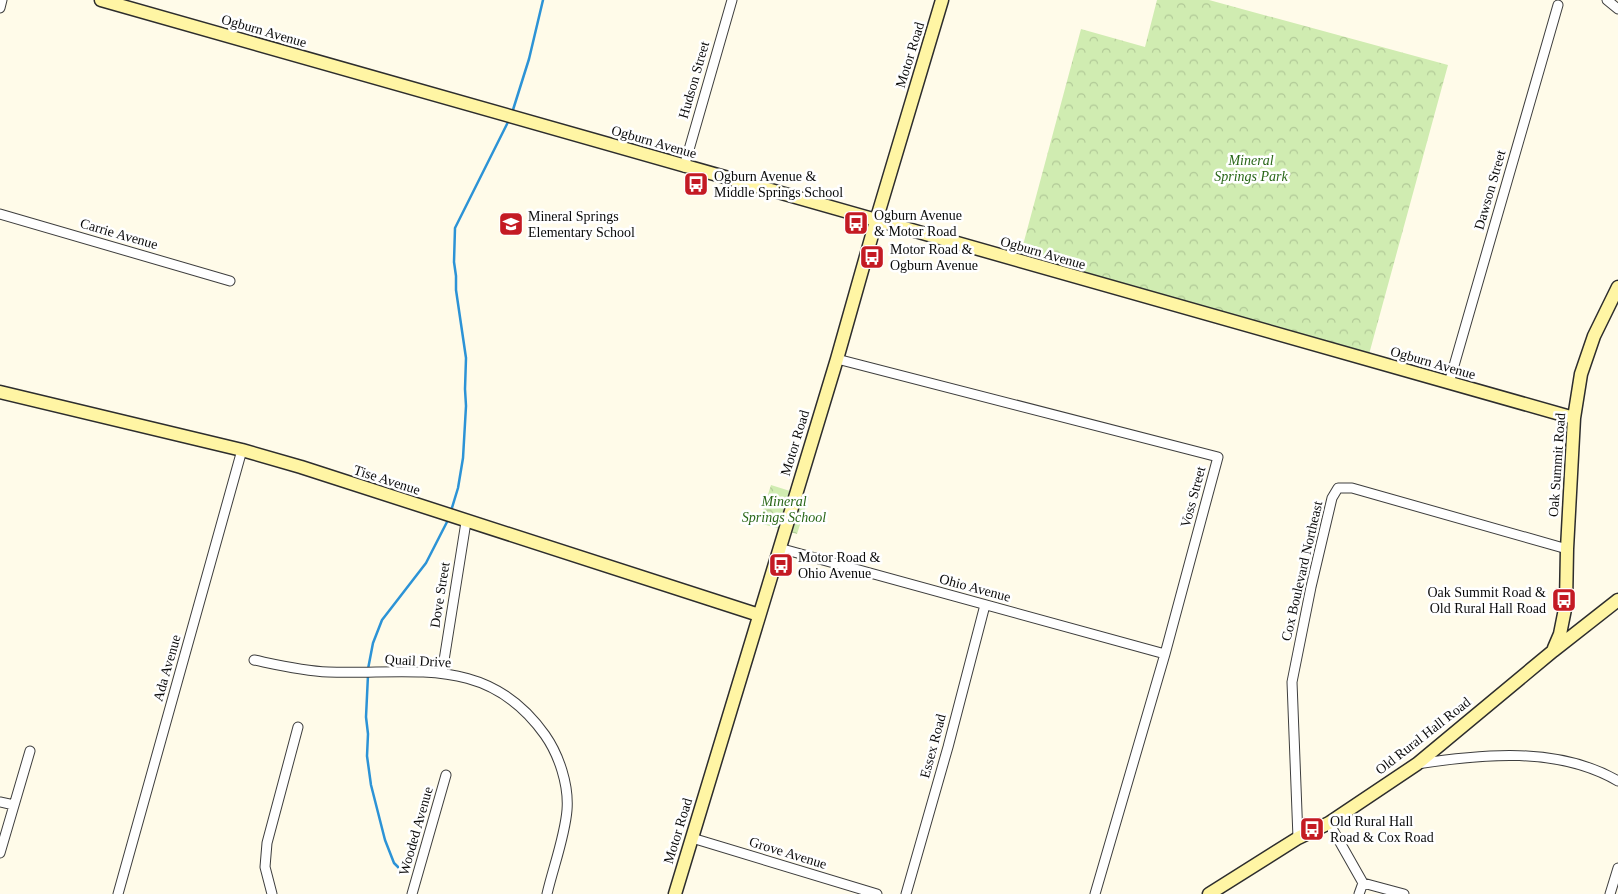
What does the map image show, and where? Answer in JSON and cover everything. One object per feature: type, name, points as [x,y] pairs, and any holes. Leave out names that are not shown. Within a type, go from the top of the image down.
[{"type":"street","points":[[0,8],[2,0]]},
{"type":"street","name":"Ogburn Avenue","points":[[101,0],[684,167],[1574,418]]},
{"type":"street","name":"Hudson Street","points":[[684,167],[732,0]]},
{"type":"street","name":"Motor Road","points":[[675,894],[837,359],[942,0]]},
{"type":"street","points":[[1607,0],[1618,9]]},
{"type":"street","name":"Dawson Street","points":[[1449,384],[1558,5]]},
{"type":"street","name":"Carrie Avenue","points":[[0,214],[230,281]]},
{"type":"street","name":"Oak Summit Road","points":[[1553,651],[1560,634],[1566,604],[1574,418],[1581,374],[1594,336],[1618,287]]},
{"type":"street","name":"Voss Street","points":[[837,359],[1218,457],[1095,894]]},
{"type":"street","name":"Tise Avenue","points":[[0,392],[242,450],[759,615]]},
{"type":"street","name":"Ada Avenue","points":[[118,894],[242,450]]},
{"type":"street","name":"Cox Boulevard Northeast","points":[[1298,838],[1292,682],[1320,546],[1332,498],[1338,488],[1352,488],[1567,549]]},
{"type":"street","name":"Dove Street","points":[[442,673],[466,522]]},
{"type":"street","name":"Ohio Avenue","points":[[779,548],[1164,654]]},
{"type":"street","name":"Old Rural Hall Road","points":[[1209,894],[1298,838],[1329,823],[1417,764],[1553,651],[1618,600]]},
{"type":"street","name":"Essex Road","points":[[906,894],[985,605]]},
{"type":"street","name":"Quail Drive","points":[[254,660],[327,672],[442,673],[474,679],[504,694],[528,713],[555,751],[565,787],[567,811],[546,894]]},
{"type":"street","points":[[272,894],[265,867],[267,843],[298,727]]},
{"type":"street","points":[[0,853],[30,751]]},
{"type":"street","points":[[1417,764],[1500,755],[1540,756],[1577,764],[1618,780]]},
{"type":"street","name":"Wooded Avenue","points":[[412,894],[446,775]]},
{"type":"street","points":[[0,802],[14,805]]},
{"type":"street","points":[[1329,823],[1363,883],[1404,894]]},
{"type":"street","name":"Grove Avenue","points":[[692,838],[877,894]]},
{"type":"street","points":[[1610,894],[1618,868]]},
{"type":"street","points":[[1359,894],[1363,883]]},
{"type":"green space","name":"Mineral Springs Park","points":[[1157,0],[1209,0],[1448,65],[1368,358],[1019,260],[1081,29],[1145,47]]},
{"type":"green space","name":"Mineral Springs School","points":[[771,485],[809,497],[797,534],[759,523]]},
{"type":"waterway","points":[[512,113],[529,59],[543,0]]},
{"type":"waterway","points":[[451,511],[458,488],[463,458],[466,406],[466,358],[454,262],[455,228],[509,120]]},
{"type":"waterway","points":[[368,669],[373,643],[382,620],[426,563],[449,518]]},
{"type":"waterway","points":[[368,675],[367,756],[371,785],[385,840],[394,863],[400,869]]},
{"type":"place","name":"Ogburn Avenue & Middle Springs School","points":[[696,184]]},
{"type":"place","name":"Ogburn Avenue & Motor Road","points":[[856,223]]},
{"type":"place","name":"Mineral Springs Elementary School","points":[[511,224]]},
{"type":"place","name":"Motor Road & Ogburn Avenue","points":[[872,257]]},
{"type":"place","name":"Motor Road & Ohio Avenue","points":[[781,565]]},
{"type":"place","name":"Oak Summit Road & Old Rural Hall Road","points":[[1564,600]]},
{"type":"place","name":"Old Rural Hall Road & Cox Road","points":[[1312,829]]}]
